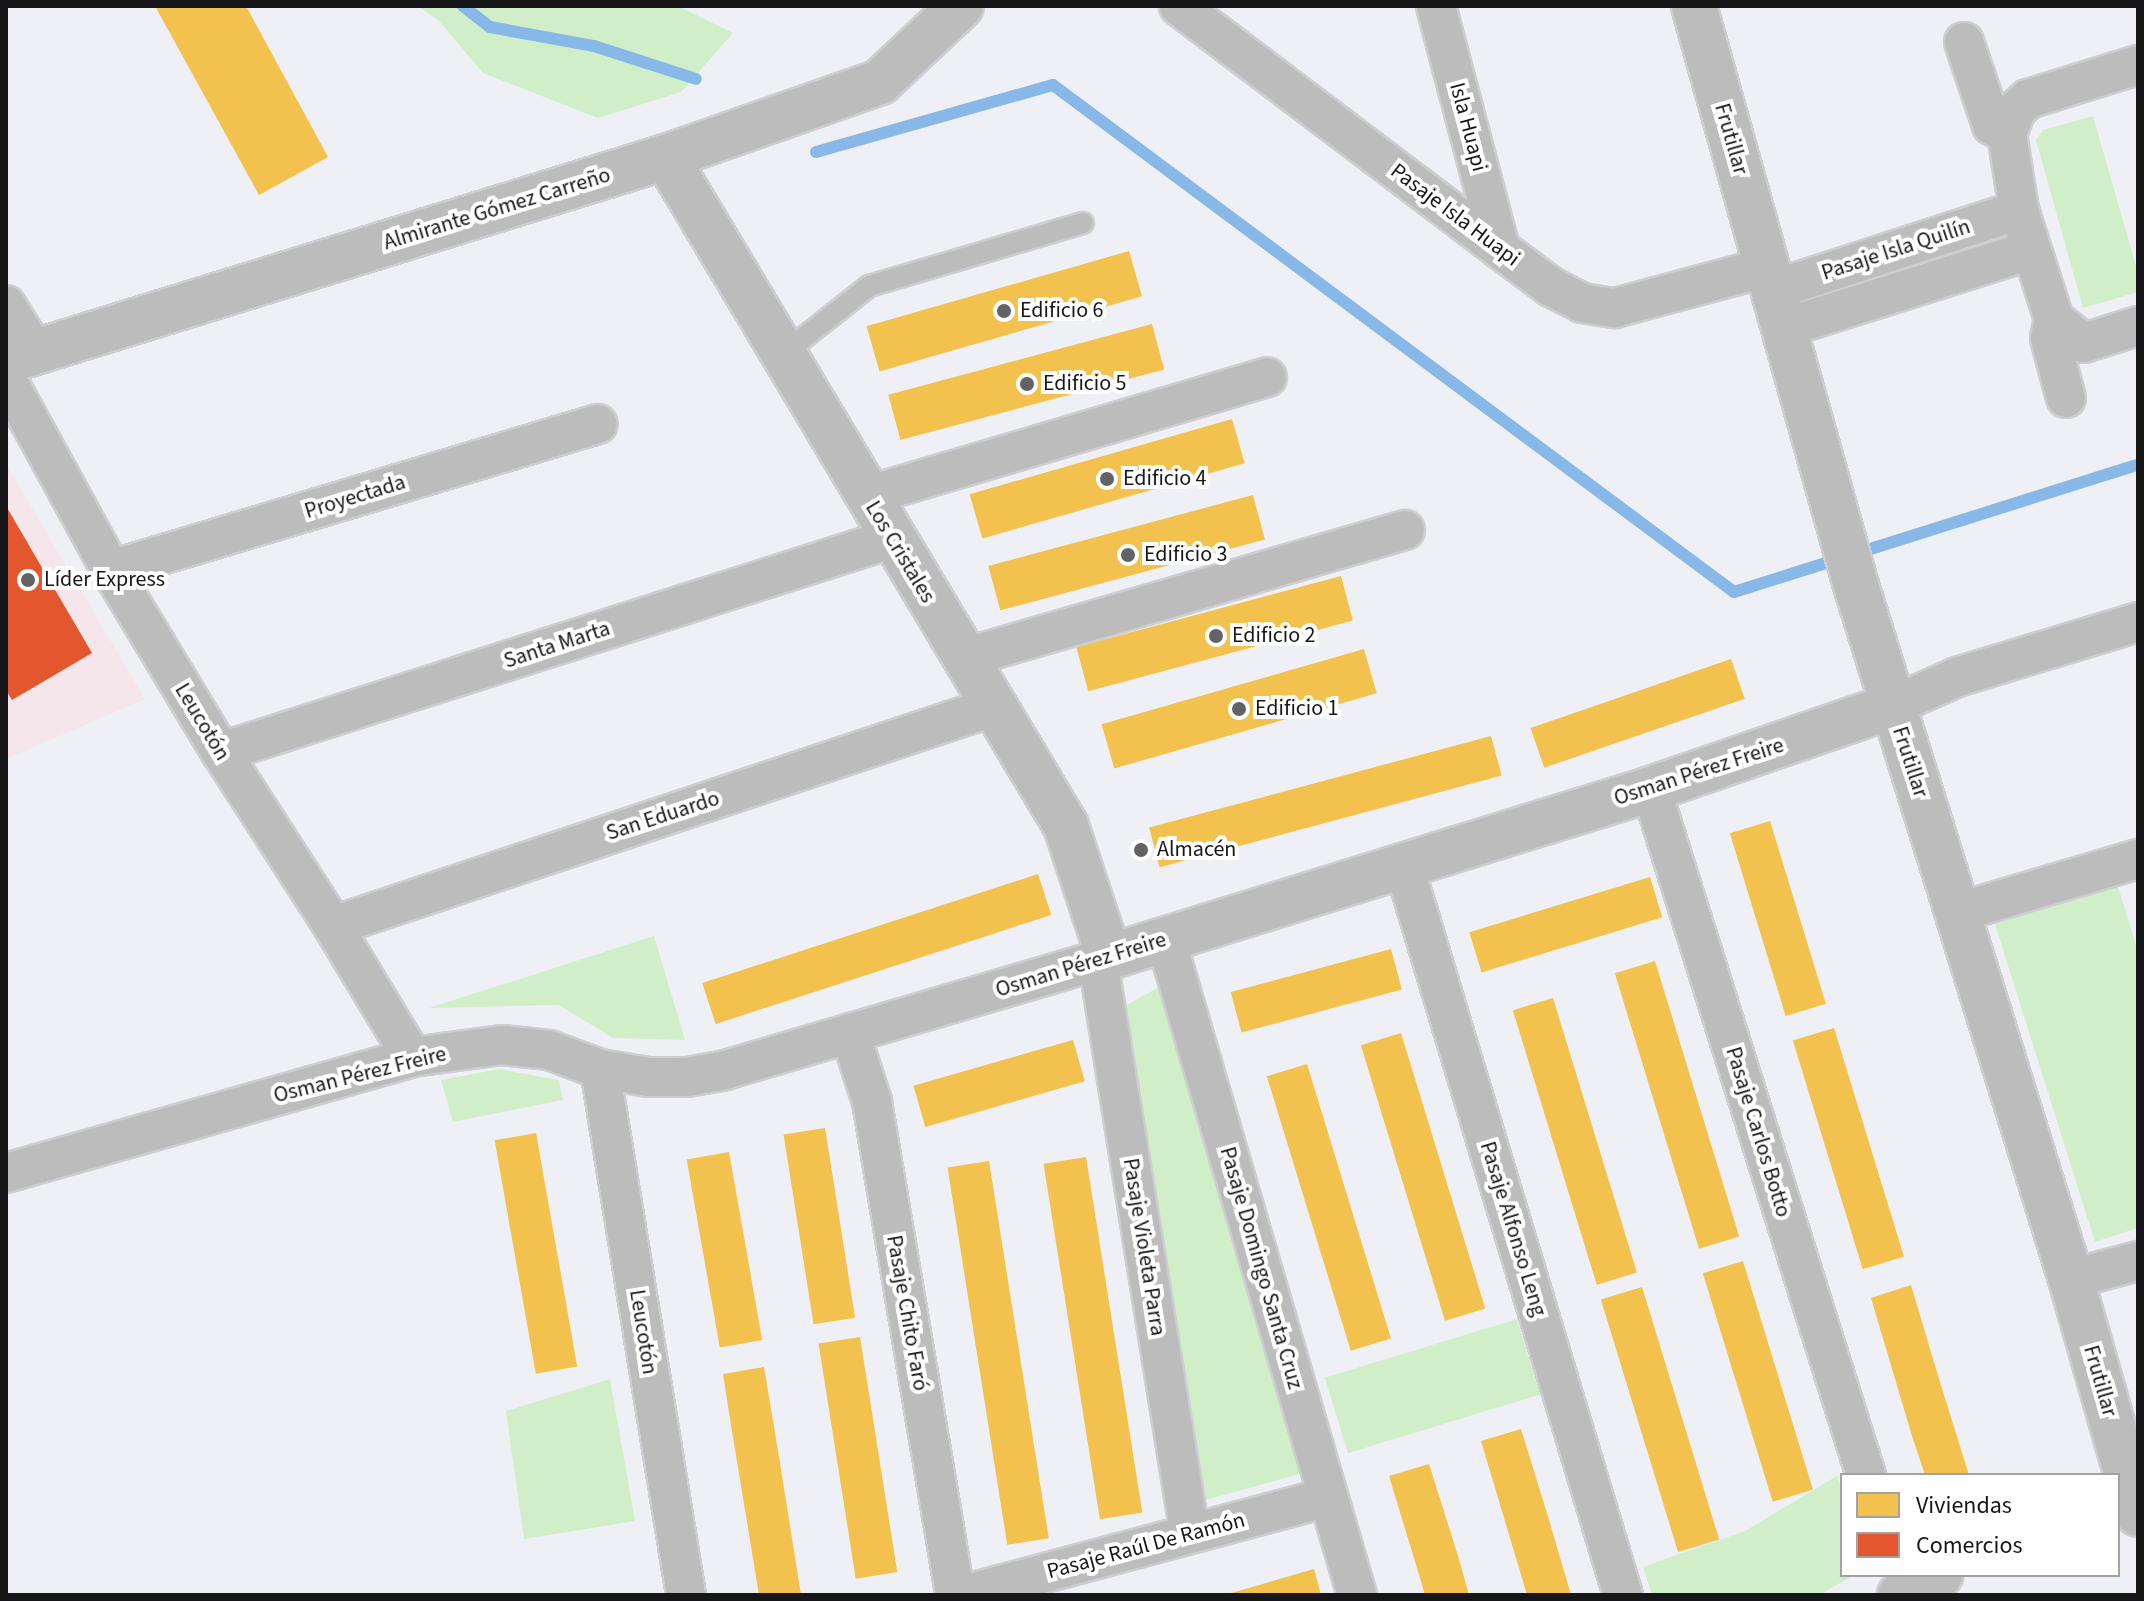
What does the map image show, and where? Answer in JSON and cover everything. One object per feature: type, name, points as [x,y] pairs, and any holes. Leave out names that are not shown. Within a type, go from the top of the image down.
[{"type":"street","name":"Almirante Gómez Carreño","points":[[16,364],[666,157],[880,82],[961,6]]},
{"type":"street","name":"Pasaje Isla Huapi","points":[[1179,6],[1500,249],[1582,303],[1615,308],[1775,295]]},
{"type":"street","name":"Isla Huapi","points":[[1436,6],[1500,249]]},
{"type":"street","name":"Frutillar","points":[[1694,6],[1855,582],[2071,1279],[2132,1510]]},
{"type":"street","points":[[1964,42],[1992,125],[2007,134]]},
{"type":"street","points":[[2066,398],[2050,338],[2054,319],[2019,210],[2007,134],[2016,110],[2028,99],[2138,65]]},
{"type":"street","name":"Los Cristales","points":[[666,157],[992,707],[1066,826],[1104,959]]},
{"type":"street","name":"Pasaje Isla Quilín","points":[[1775,295],[2019,210]]},
{"type":"street","name":"Pasaje Isla Quilín","points":[[1775,295],[2031,250]]},
{"type":"street","name":"Leucotón","points":[[6,305],[16,364],[111,570],[412,1057]]},
{"type":"street","points":[[2054,319],[2084,343],[2138,326]]},
{"type":"street","points":[[866,496],[1267,377]]},
{"type":"street","name":"Proyectada","points":[[111,570],[598,424]]},
{"type":"street","points":[[964,658],[1405,530]]},
{"type":"street","name":"Santa Marta","points":[[221,752],[893,538]]},
{"type":"street","name":"Osman Pérez Freire","points":[[6,1173],[412,1057],[502,1045],[549,1050],[600,1069],[648,1077],[687,1077],[725,1070],[1104,959],[1403,863],[1651,789],[1892,706],[1957,677],[2138,622]]},
{"type":"street","name":"San Eduardo","points":[[333,926],[992,707]]},
{"type":"street","name":"Pasaje Carlos Botto","points":[[1651,789],[1865,1473]]},
{"type":"street","points":[[1959,912],[2138,859]]},
{"type":"street","name":"Pasaje Alfonso Leng","points":[[1403,863],[1623,1595]]},
{"type":"street","name":"Pasaje Domingo Santa Cruz","points":[[1166,940],[1357,1595]]},
{"type":"street","name":"Pasaje Violeta Parra","points":[[1104,959],[1190,1534]]},
{"type":"street","name":"Pasaje Chito Faró","points":[[850,1033],[872,1102],[955,1595]]},
{"type":"street","name":"Leucotón","points":[[600,1069],[686,1595]]},
{"type":"street","points":[[2071,1279],[2138,1261]]},
{"type":"street","name":"Pasaje Raúl De Ramón","points":[[963,1595],[1328,1497]]},
{"type":"lane","points":[[782,355],[869,286],[1083,223]]},
{"type":"shaded area","points":[[6,464],[145,699],[6,759]]},
{"type":"green space","points":[[418,6],[678,6],[733,33],[681,92],[598,118],[483,73],[439,21]]},
{"type":"green space","points":[[2093,116],[2138,273],[2138,292],[2083,308],[2036,140],[2043,130]]},
{"type":"green space","points":[[2116,880],[2138,952],[2138,1228],[2095,1242],[1994,921]]},
{"type":"green space","points":[[654,936],[685,1040],[613,1038],[559,1005],[429,1008]]},
{"type":"green space","points":[[1161,986],[1303,1473],[1206,1500],[1125,1006]]},
{"type":"green space","points":[[499,1069],[559,1080],[563,1100],[453,1122],[441,1080]]},
{"type":"green space","points":[[1517,1319],[1540,1395],[1348,1453],[1325,1378]]},
{"type":"green space","points":[[610,1379],[635,1521],[524,1539],[506,1411]]},
{"type":"green space","points":[[1837,1476],[1840,1484],[1840,1577],[1850,1577],[1819,1595],[1652,1595],[1643,1567],[1745,1531]]},
{"type":"building: Viviendas","points":[[155,6],[246,6],[328,157],[259,195]]},
{"type":"building: Viviendas","name":"Edificio 6","points":[[1129,251],[1142,296],[880,371],[867,326]]},
{"type":"building: Viviendas","name":"Edificio 5","points":[[1152,324],[1164,369],[900,440],[888,395]]},
{"type":"building: Viviendas","name":"Edificio 4","points":[[1232,419],[1245,463],[982,538],[970,494]]},
{"type":"building: Viviendas","name":"Edificio 3","points":[[1253,495],[1265,539],[1000,610],[988,566]]},
{"type":"building: Viviendas","name":"Edificio 2","points":[[1341,576],[1353,620],[1088,691],[1076,647]]},
{"type":"building: Viviendas","name":"Edificio 1","points":[[1364,649],[1377,693],[1114,768],[1102,724]]},
{"type":"building: Viviendas","points":[[1731,659],[1745,699],[1544,768],[1531,728]]},
{"type":"building: Viviendas","points":[[1491,736],[1502,776],[1160,867],[1149,828]]},
{"type":"building: Viviendas","points":[[1770,821],[1826,1004],[1786,1016],[1730,833]]},
{"type":"building: Viviendas","points":[[1038,874],[1051,915],[716,1024],[702,983]]},
{"type":"building: Viviendas","points":[[1650,877],[1662,917],[1482,972],[1469,932]]},
{"type":"building: Viviendas","points":[[1391,949],[1402,990],[1242,1033],[1231,992]]},
{"type":"building: Viviendas","points":[[1655,961],[1739,1236],[1699,1249],[1615,973]]},
{"type":"building: Viviendas","points":[[1553,998],[1637,1272],[1597,1285],[1513,1010]]},
{"type":"building: Viviendas","points":[[1834,1028],[1904,1257],[1863,1269],[1793,1041]]},
{"type":"building: Viviendas","points":[[1401,1033],[1485,1308],[1445,1321],[1361,1045]]},
{"type":"building: Viviendas","points":[[1073,1040],[1085,1081],[925,1127],[913,1086]]},
{"type":"building: Viviendas","points":[[1307,1064],[1391,1338],[1351,1351],[1267,1076]]},
{"type":"building: Viviendas","points":[[825,1128],[855,1318],[814,1324],[784,1135]]},
{"type":"building: Viviendas","points":[[536,1133],[577,1366],[536,1374],[495,1140]]},
{"type":"building: Viviendas","points":[[729,1152],[762,1340],[720,1348],[687,1159]]},
{"type":"building: Viviendas","points":[[1086,1157],[1142,1513],[1100,1519],[1044,1164]]},
{"type":"building: Viviendas","points":[[989,1161],[1049,1538],[1007,1545],[948,1168]]},
{"type":"building: Viviendas","points":[[1743,1261],[1813,1490],[1773,1502],[1703,1273]]},
{"type":"building: Viviendas","points":[[1911,1285],[1968,1473],[1924,1473],[1871,1298]]},
{"type":"building: Viviendas","points":[[1642,1287],[1719,1539],[1678,1552],[1601,1300]]},
{"type":"building: Viviendas","points":[[860,1337],[897,1572],[856,1579],[819,1344]]},
{"type":"building: Viviendas","points":[[764,1367],[801,1595],[759,1595],[730,1419],[723,1374]]},
{"type":"building: Viviendas","points":[[1521,1429],[1571,1595],[1527,1595],[1481,1441]]},
{"type":"building: Viviendas","points":[[1429,1464],[1469,1595],[1425,1595],[1389,1476]]},
{"type":"building: Viviendas","points":[[1314,1569],[1321,1595],[1228,1595],[1228,1594]]},
{"type":"building: Comercios","name":"Líder Express","points":[[6,506],[92,653],[12,700],[6,690]]},
{"type":"waterway","points":[[463,6],[490,27],[594,46],[696,79]]},
{"type":"waterway","points":[[816,152],[1053,85],[1734,592],[2138,465]]},
{"type":"place","name":"Edificio 6","points":[[1004,311]]},
{"type":"place","name":"Edificio 5","points":[[1027,384]]},
{"type":"place","name":"Edificio 4","points":[[1107,479]]},
{"type":"place","name":"Edificio 3","points":[[1128,555]]},
{"type":"place","name":"Líder Express","points":[[28,580]]},
{"type":"place","name":"Edificio 2","points":[[1216,636]]},
{"type":"place","name":"Edificio 1","points":[[1239,709]]},
{"type":"place","name":"Almacén","points":[[1141,850]]}]
